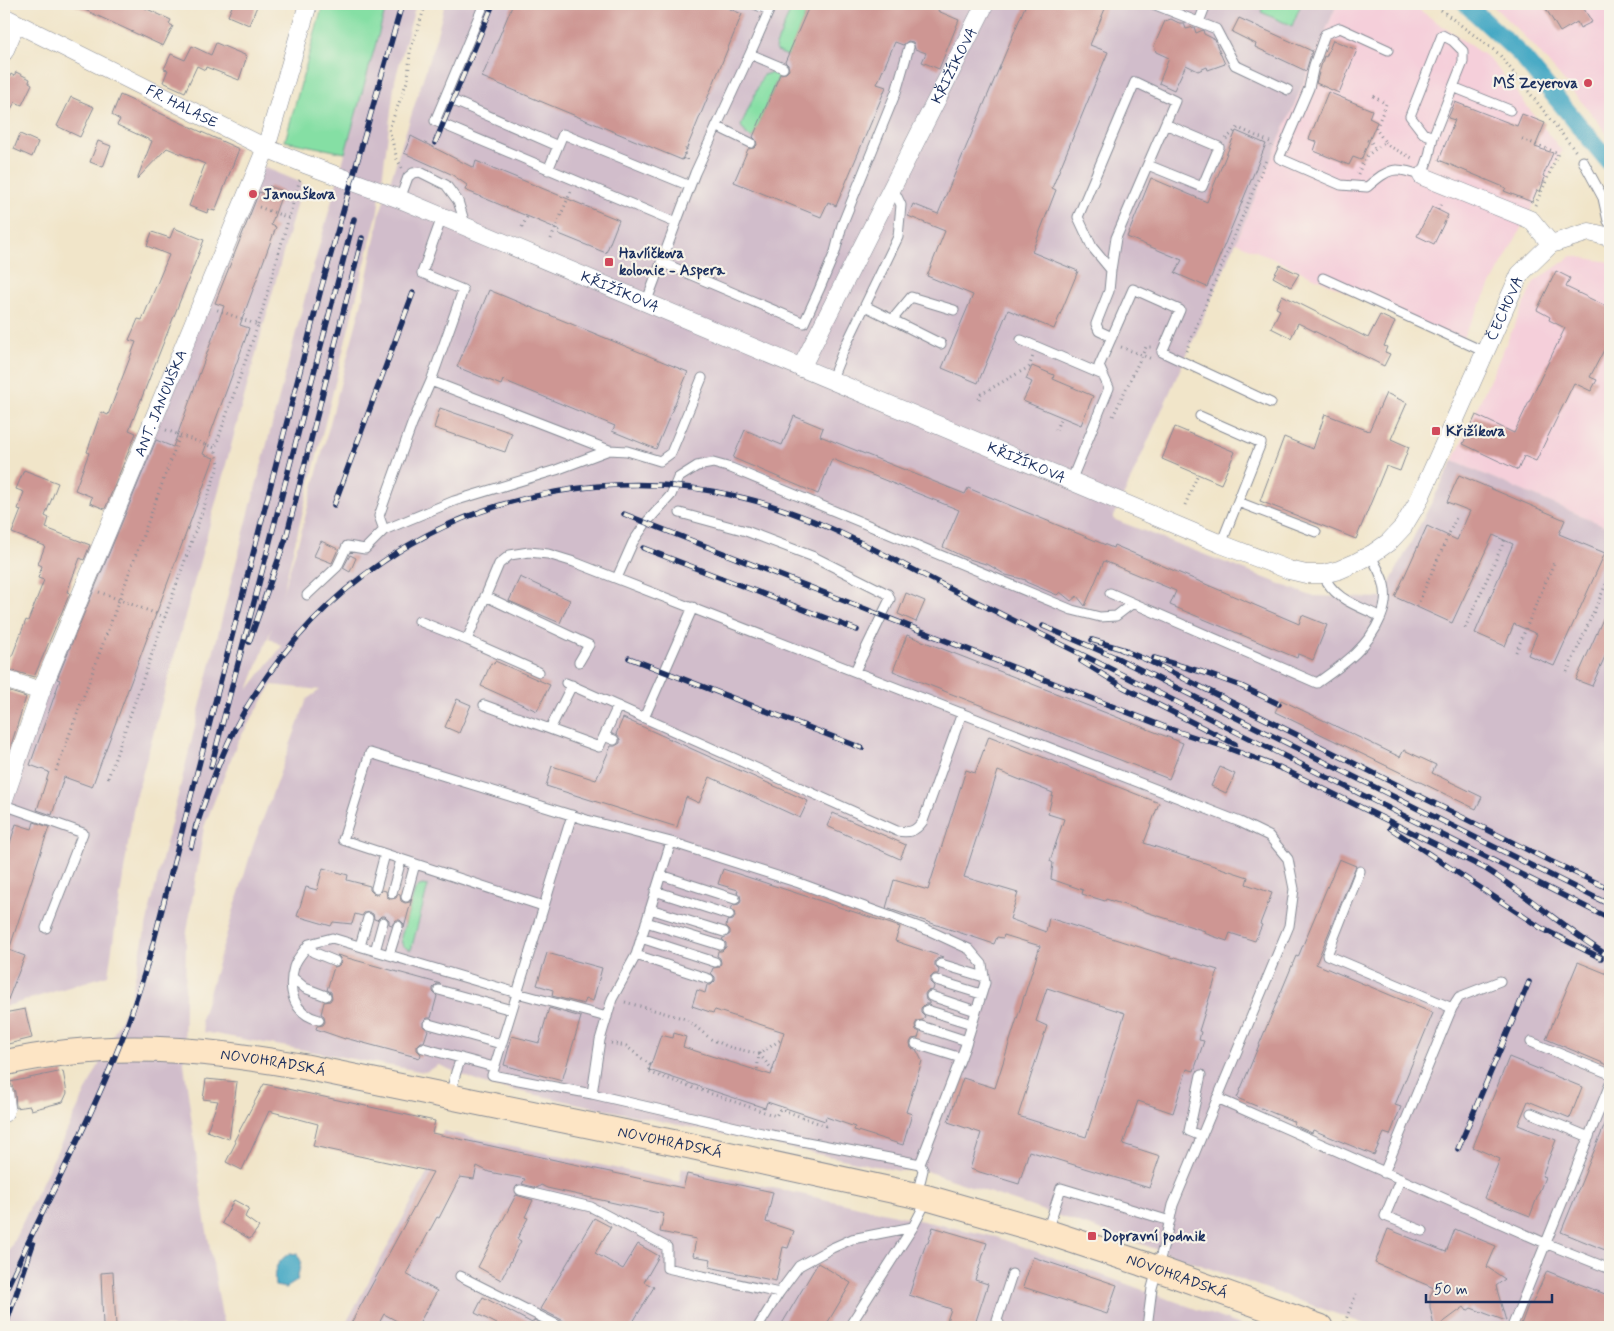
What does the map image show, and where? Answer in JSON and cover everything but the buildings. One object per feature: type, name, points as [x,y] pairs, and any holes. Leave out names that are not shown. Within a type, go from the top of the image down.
[{"type":"main road","name":"NOVOHRADSKÁ","points":[[4,1063],[37,1056],[83,1050],[119,1048],[195,1051],[257,1058],[450,1096],[786,1166],[923,1197],[1047,1232],[1158,1269],[1320,1327]]},
{"type":"street","name":"ANT. JANOUŠKA","points":[[4,799],[41,691],[266,148],[308,4]]},
{"type":"street","name":"KŘIŽÍKOVA","points":[[801,368],[985,4]]},
{"type":"street","name":"FR. HALASE","points":[[10,21],[266,148],[363,184]]},
{"type":"street","points":[[4,52],[10,21]]},
{"type":"street","points":[[1424,170],[1529,220],[1551,244]]},
{"type":"street","name":"KŘIŽÍKOVA","points":[[363,184],[1221,544],[1290,570],[1306,574],[1323,574],[1339,570],[1370,555],[1389,542],[1403,527],[1413,512],[1472,381]]},
{"type":"street","name":"ČECHOVA","points":[[1472,381],[1520,274],[1551,244],[1589,232],[1610,237]]},
{"type":"street","points":[[4,679],[41,691]]},
{"type":"street","points":[[4,1093],[6,1107],[4,1113]]},
{"type":"lane","points":[[484,4],[435,121],[676,223]]},
{"type":"lane","points":[[646,303],[690,186],[770,7],[754,4]]},
{"type":"lane","points":[[1153,4],[1216,29],[1235,65],[1288,90]]},
{"type":"lane","points":[[1199,22],[1206,4]]},
{"type":"lane","points":[[1388,50],[1340,28],[1325,34],[1307,93],[1279,158],[1341,185],[1353,186],[1367,187],[1383,174],[1394,169],[1424,170],[1433,137],[1463,62],[1463,51],[1453,41],[1442,35],[1410,116],[1423,133],[1433,137]]},
{"type":"lane","points":[[661,262],[804,323],[834,252],[842,225],[896,92],[909,47]]},
{"type":"lane","points":[[750,54],[783,68]]},
{"type":"lane","points":[[1111,270],[1092,247],[1078,217],[1135,82],[1176,101],[1116,238],[1109,291],[1096,324],[1100,331],[1111,339]]},
{"type":"lane","points":[[1453,87],[1510,110]]},
{"type":"lane","points":[[445,97],[558,146]]},
{"type":"lane","points":[[1148,165],[1202,187],[1219,147],[1165,124]]},
{"type":"lane","points":[[716,126],[751,142]]},
{"type":"lane","points":[[548,170],[563,134],[690,186]]},
{"type":"lane","points":[[1583,161],[1602,198],[1610,224]]},
{"type":"lane","points":[[400,199],[408,177],[413,173],[420,172],[446,184],[458,200],[466,227]]},
{"type":"lane","points":[[831,381],[898,237],[901,205],[893,187]]},
{"type":"lane","points":[[384,530],[379,516],[412,424],[432,381],[463,290],[422,273],[442,217]]},
{"type":"lane","points":[[1323,278],[1485,352]]},
{"type":"lane","points":[[1071,481],[1109,388],[1099,366],[1133,289],[1180,310],[1162,352],[1270,403]]},
{"type":"lane","points":[[892,320],[911,297],[954,310]]},
{"type":"lane","points":[[865,306],[941,344]]},
{"type":"lane","points":[[1021,340],[1103,375]]},
{"type":"lane","points":[[432,381],[609,450],[627,451],[660,461],[671,453],[702,378]]},
{"type":"lane","points":[[1200,416],[1262,443],[1221,544]]},
{"type":"lane","points":[[307,595],[337,567],[347,546],[365,549],[384,530],[454,501],[556,470],[609,450]]},
{"type":"lane","points":[[617,578],[633,542],[646,523],[671,495],[678,478],[697,466],[712,463],[731,468],[1072,610],[1100,617],[1116,616],[1133,603]]},
{"type":"lane","points":[[1238,502],[1316,532]]},
{"type":"lane","points":[[680,513],[746,531],[814,557],[888,594],[890,599],[855,671]]},
{"type":"lane","points":[[467,640],[499,564],[510,555],[529,552],[548,554],[693,607],[1240,822],[1269,836],[1288,859],[1294,889],[1289,926],[1172,1205],[1170,1221],[1152,1288],[1147,1327]]},
{"type":"lane","points":[[1110,593],[1317,683],[1364,646],[1381,617],[1385,607],[1386,589],[1381,572],[1370,555]]},
{"type":"lane","points":[[1323,574],[1328,586],[1337,596],[1381,617]]},
{"type":"lane","points":[[484,596],[589,645],[579,662]]},
{"type":"lane","points":[[644,718],[693,607]]},
{"type":"lane","points":[[419,620],[539,672]]},
{"type":"lane","points":[[550,729],[569,684],[897,830],[908,833],[917,829],[923,821],[962,713]]},
{"type":"lane","points":[[484,705],[598,747],[618,706]]},
{"type":"lane","points":[[604,736],[614,740]]},
{"type":"lane","points":[[543,906],[343,840],[370,753],[572,815],[671,842],[799,883],[930,931],[969,949],[982,964],[985,983],[961,1058],[920,1164],[923,1170],[923,1197],[913,1227],[849,1327]]},
{"type":"lane","points":[[4,805],[83,833],[46,928]]},
{"type":"lane","points":[[572,815],[492,1074],[592,1094],[766,1134],[920,1164]]},
{"type":"lane","points":[[592,1094],[600,1040],[612,999],[636,954],[671,842]]},
{"type":"lane","points":[[376,888],[385,854]]},
{"type":"lane","points":[[392,892],[401,860]]},
{"type":"lane","points":[[406,897],[415,864]]},
{"type":"lane","points":[[1360,871],[1327,955],[1452,1008]]},
{"type":"lane","points":[[661,875],[735,899]]},
{"type":"lane","points":[[656,891],[729,915]]},
{"type":"lane","points":[[650,909],[724,932]]},
{"type":"lane","points":[[360,946],[368,918]]},
{"type":"lane","points":[[375,951],[384,922]]},
{"type":"lane","points":[[646,922],[720,945]]},
{"type":"lane","points":[[389,955],[398,926]]},
{"type":"lane","points":[[319,1020],[309,1018],[299,1009],[290,989],[294,966],[309,944],[332,938],[517,993],[607,1017]]},
{"type":"lane","points":[[641,938],[715,962]]},
{"type":"lane","points":[[309,944],[313,952],[335,961]]},
{"type":"lane","points":[[636,954],[709,978]]},
{"type":"lane","points":[[942,964],[984,977]]},
{"type":"lane","points":[[292,977],[304,988],[326,996]]},
{"type":"lane","points":[[936,980],[981,994]]},
{"type":"lane","points":[[1384,1174],[1452,1008],[1459,997],[1500,981]]},
{"type":"lane","points":[[439,990],[512,1010]]},
{"type":"lane","points":[[931,996],[976,1011]]},
{"type":"lane","points":[[927,1010],[972,1024]]},
{"type":"lane","points":[[429,1024],[501,1044]]},
{"type":"lane","points":[[921,1026],[967,1041]]},
{"type":"lane","points":[[1531,1042],[1610,1074]]},
{"type":"lane","points":[[916,1044],[961,1058]]},
{"type":"lane","points":[[422,1048],[494,1067]]},
{"type":"lane","points":[[450,1096],[461,1058]]},
{"type":"lane","points":[[1201,1075],[1189,1131],[1201,1136]]},
{"type":"lane","points":[[1512,1327],[1610,1084]]},
{"type":"lane","points":[[1217,1098],[1384,1174],[1610,1269]]},
{"type":"lane","points":[[1531,1113],[1589,1137]]},
{"type":"lane","points":[[1400,1180],[1385,1216],[1423,1231]]},
{"type":"lane","points":[[1047,1232],[1061,1188],[1170,1221]]},
{"type":"lane","points":[[520,1190],[591,1207],[667,1247],[667,1268],[779,1293]]},
{"type":"lane","points":[[758,1327],[779,1293],[799,1266],[852,1239],[913,1227]]},
{"type":"lane","points":[[1001,1327],[997,1320],[1012,1274]]},
{"type":"lane","points":[[460,1276],[561,1327]]},
{"type":"path","points":[[408,177],[397,159],[389,130],[408,79],[410,51],[426,4]]},
{"type":"path","points":[[1433,4],[1499,54],[1583,161]]},
{"type":"path","points":[[1370,94],[1386,104],[1376,129],[1385,142],[1424,170]]},
{"type":"path","points":[[1219,147],[1232,131],[1238,128],[1270,142],[1272,147]]},
{"type":"path","points":[[1522,139],[1558,153],[1529,220]]},
{"type":"path","points":[[1367,140],[1376,149]]},
{"type":"path","points":[[1353,186],[1365,157],[1385,142]]},
{"type":"path","points":[[688,146],[683,159],[687,160],[692,149]]},
{"type":"path","points":[[1111,339],[1142,355],[1178,370],[1268,156]]},
{"type":"path","points":[[108,778],[218,464],[215,448],[258,325],[305,164]]},
{"type":"path","points":[[551,239],[576,182]]},
{"type":"path","points":[[1539,184],[1544,186]]},
{"type":"path","points":[[244,201],[289,218]]},
{"type":"path","points":[[522,226],[527,216]]},
{"type":"path","points":[[202,303],[258,325]]},
{"type":"path","points":[[1110,421],[1146,347],[1150,346],[1162,352]]},
{"type":"path","points":[[979,399],[981,394],[1029,366],[1037,347]]},
{"type":"path","points":[[1056,430],[1061,416]]},
{"type":"path","points":[[152,424],[215,448]]},
{"type":"path","points":[[56,771],[180,435]]},
{"type":"path","points":[[1185,505],[1198,474]]},
{"type":"path","points":[[1417,606],[1456,518]]},
{"type":"path","points":[[1465,628],[1505,539]]},
{"type":"path","points":[[1516,652],[1555,560]]},
{"type":"path","points":[[1567,672],[1607,582]]},
{"type":"path","points":[[84,586],[165,617]]},
{"type":"path","points":[[612,999],[686,1019],[711,1039],[729,1047],[759,1054],[772,1070]]},
{"type":"path","points":[[759,1054],[782,1039]]},
{"type":"path","points":[[600,1040],[626,1046],[650,1065],[648,1072],[776,1116],[780,1109],[829,1126]]},
{"type":"path","points":[[757,1071],[759,1054]]},
{"type":"path","points":[[1343,1327],[1356,1294]]},
{"type":"shaded area","points":[[387,4],[416,4],[395,80],[378,211],[282,595],[301,533],[362,302],[380,213],[436,38],[445,4],[1337,4],[1212,298],[1113,519],[1311,596],[1382,598],[1453,461],[1610,528],[1610,1327],[1373,1327],[1147,1246],[923,1170],[899,1171],[484,1084],[439,1065],[425,1072],[204,1032],[201,1020],[252,849],[307,699],[320,690],[272,685],[238,741],[204,827],[186,938],[184,1063],[204,1214],[224,1327],[4,1327],[4,1261],[130,1000],[151,904],[230,586],[308,286]],"holes":[[[272,627],[269,638],[282,646],[248,690]]]},
{"type":"shaded area","points":[[1337,4],[1411,4],[1491,60],[1562,151],[1460,343],[1236,242]]},
{"type":"shaded area","name":"MŠ Zeyerova","points":[[1491,4],[1610,4],[1610,139],[1597,120],[1533,45]]},
{"type":"shaded area","points":[[259,165],[302,183],[134,805],[108,975],[4,1007],[4,799]]},
{"type":"shaded area","points":[[1572,256],[1610,262],[1610,528],[1453,461],[1534,282]]},
{"type":"shaded area","points":[[443,1131],[679,1182],[682,1168],[996,1237],[1246,1327],[344,1327],[435,1159]]},
{"type":"green space","points":[[323,4],[387,4],[345,153],[285,141]]},
{"type":"green space","points":[[793,4],[810,4],[788,56],[778,52],[775,48]]},
{"type":"green space","points":[[1264,4],[1301,4],[1292,26],[1261,12]]},
{"type":"green space","points":[[780,73],[753,138],[747,135],[741,126],[763,75]]},
{"type":"green space","points":[[423,885],[428,886],[411,950],[402,944],[401,937],[415,890]]},
{"type":"water","points":[[290,1253],[297,1254],[301,1261],[297,1281],[286,1288],[275,1286],[276,1267]]},
{"type":"waterway","points":[[1466,4],[1520,54],[1610,163]]},
{"type":"railway","points":[[4,1294],[105,1080],[141,986],[321,289],[402,4]]},
{"type":"railway","points":[[435,143],[493,4]]},
{"type":"railway","points":[[211,767],[354,219]]},
{"type":"railway","points":[[249,642],[286,538],[362,238]]},
{"type":"railway","points":[[334,505],[413,293]]},
{"type":"railway","points":[[195,830],[228,743],[255,694],[296,639],[328,606],[363,576],[421,538],[464,518],[509,503],[556,492],[603,486],[651,485],[698,489],[771,505],[847,536],[1610,919]]},
{"type":"railway","points":[[624,514],[1170,729],[1225,747],[1285,770]]},
{"type":"railway","points":[[643,548],[857,630]]},
{"type":"railway","points":[[1043,626],[1117,658],[1610,905]]},
{"type":"railway","points":[[1092,640],[1125,650]]},
{"type":"railway","points":[[1120,649],[1147,660],[1550,861],[1610,889]]},
{"type":"railway","points":[[629,658],[862,748]]},
{"type":"railway","points":[[1154,658],[1241,686],[1279,704]]},
{"type":"railway","points":[[1081,661],[1123,687],[1235,744]]},
{"type":"railway","points":[[1279,767],[1484,868],[1610,957]]},
{"type":"railway","points":[[191,847],[196,825]]},
{"type":"railway","points":[[1390,828],[1541,928],[1601,958]]},
{"type":"railway","points":[[1458,1149],[1529,982]]},
{"type":"railway","points":[[5,1327],[33,1244]]},
{"type":"place","name":"MŠ Zeyerova","points":[[1588,83]]},
{"type":"place","name":"Janouškova","points":[[253,194]]},
{"type":"place","name":"Havlíčkova kolonie - Aspera","points":[[609,262]]},
{"type":"place","name":"Křižíkova","points":[[1436,431]]},
{"type":"place","name":"Dopravní podnik","points":[[1092,1236]]}]
